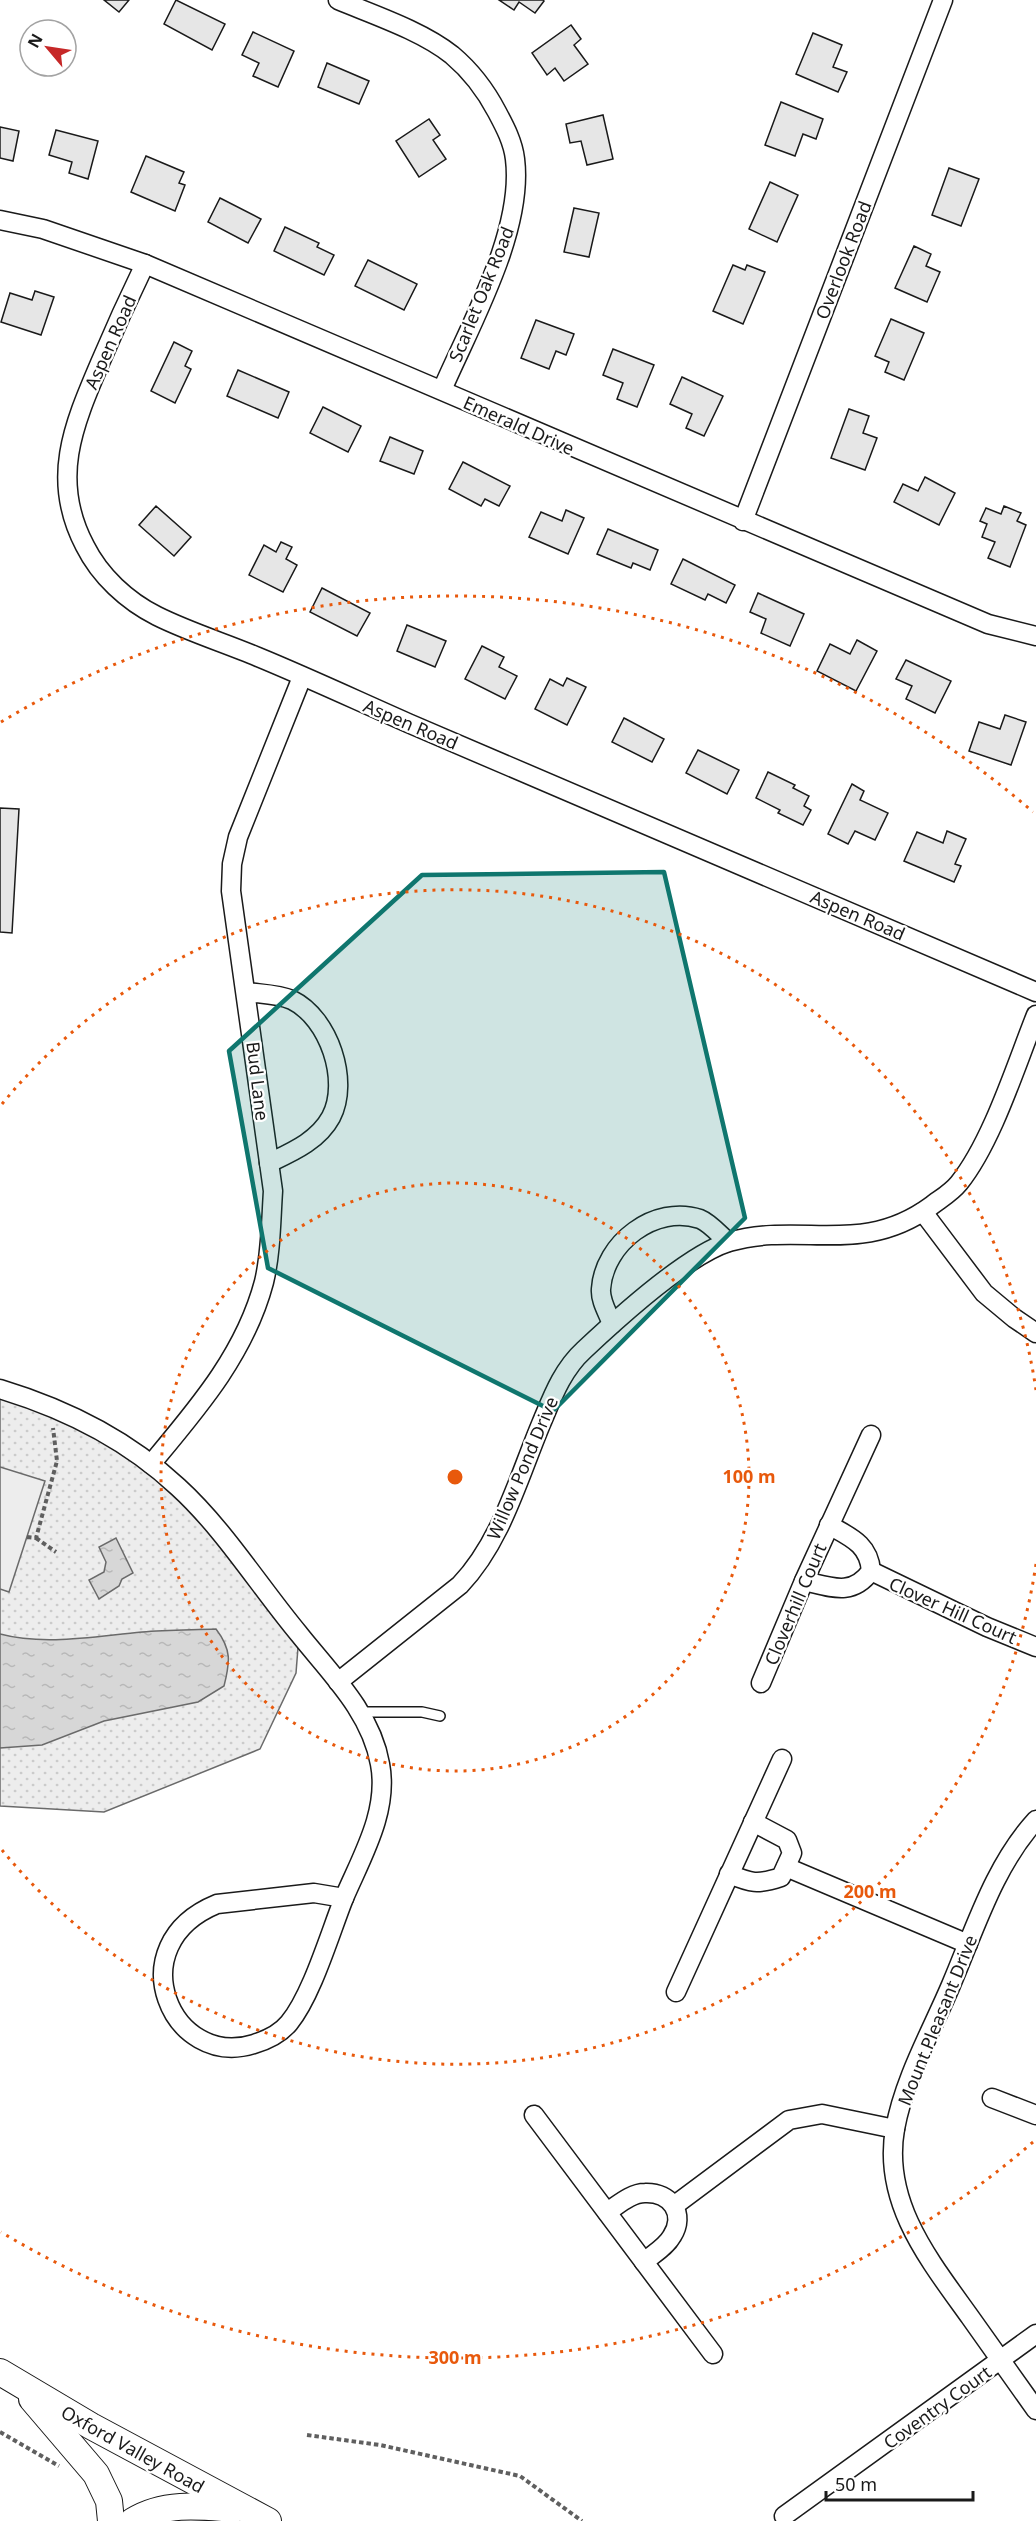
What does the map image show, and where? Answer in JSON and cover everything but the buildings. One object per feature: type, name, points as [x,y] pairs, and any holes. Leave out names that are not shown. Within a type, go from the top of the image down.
[{"type":"main road","name":"Oxford Valley Road","points":[[10,2379],[257,2516]]},
{"type":"main road","points":[[10,2379],[96,2474],[109,2501],[111,2521]]},
{"type":"main road","points":[[133,2521],[146,2513],[175,2507],[257,2516]]},
{"type":"street","name":"Scarlet Oak Road","points":[[338,0],[433,43],[452,55],[471,73],[490,98],[508,133],[514,157],[516,187],[513,214],[497,264],[442,390]]},
{"type":"street","name":"Overlook Road","points":[[744,521],[943,0]]},
{"type":"street","name":"Emerald Drive","points":[[0,220],[43,229],[146,264],[988,624],[1036,636]]},
{"type":"street","name":"Aspen Road","points":[[146,264],[126,303],[84,402],[70,441],[66,469],[68,498],[75,525],[98,568],[132,601],[157,616],[262,658],[1036,992]]},
{"type":"street","name":"Bud Lane","points":[[151,1464],[225,1370],[240,1346],[254,1314],[264,1281],[271,1239],[273,1191],[247,992],[231,891],[232,864],[243,824],[302,677]]},
{"type":"street","points":[[247,992],[291,1000],[314,1019],[327,1039],[336,1062],[339,1082],[336,1105],[330,1119],[319,1133],[300,1149],[269,1163]]},
{"type":"street","name":"Willow Pond Drive","points":[[338,1682],[460,1585],[476,1568],[492,1542],[555,1391],[580,1353],[612,1324],[680,1270],[728,1242],[767,1237],[856,1236],[881,1232],[901,1225],[923,1212],[958,1184],[973,1162],[995,1116],[1036,1014]]},
{"type":"street","points":[[923,1212],[984,1293],[1036,1333]]},
{"type":"street","points":[[612,1324],[600,1291],[603,1274],[615,1250],[629,1235],[663,1218],[689,1216],[703,1220],[728,1242]]},
{"type":"street","points":[[0,1389],[73,1415],[96,1427],[151,1464],[179,1487],[211,1522],[338,1682],[360,1712],[373,1738],[380,1764],[381,1785],[376,1823],[300,2007],[288,2025],[277,2034],[248,2046],[231,2047],[204,2041],[178,2018],[169,2005],[164,1990],[164,1958],[174,1935],[189,1919],[202,1910],[217,1904],[314,1893],[344,1898]]},
{"type":"street","points":[[829,1525],[871,1435]]},
{"type":"street","name":"Clover Hill Court","points":[[804,1581],[842,1589],[858,1584],[871,1571],[871,1560],[859,1542],[829,1525]]},
{"type":"street","name":"Cloverhill Court","points":[[761,1683],[829,1525]]},
{"type":"street","name":"Clover Hill Court","points":[[871,1571],[889,1582],[1036,1647]]},
{"type":"street","points":[[676,1992],[782,1759]]},
{"type":"street","name":"Mount Pleasant Drive","points":[[1036,1820],[1013,1850],[994,1882],[910,2077],[895,2129],[894,2161],[898,2191],[915,2238],[1036,2410]]},
{"type":"street","points":[[729,1874],[753,1884],[764,1883],[781,1877],[786,1867],[792,1853],[787,1840],[753,1822]]},
{"type":"street","points":[[786,1867],[968,1944]]},
{"type":"street","points":[[992,2098],[1036,2115]]},
{"type":"street","points":[[675,2205],[789,2121],[822,2114],[895,2129]]},
{"type":"street","points":[[534,2115],[713,2354]]},
{"type":"street","points":[[607,2212],[632,2196],[645,2193],[664,2197],[675,2205],[678,2223],[672,2237],[644,2262]]},
{"type":"street","name":"Coventry Court","points":[[784,2516],[1036,2334]]},
{"type":"lane","points":[[360,1712],[422,1712],[440,1716]]},
{"type":"path","points":[[36,1538],[57,1461],[53,1427]]},
{"type":"path","points":[[27,1537],[36,1538],[56,1552]]},
{"type":"path","points":[[0,2432],[65,2470]]},
{"type":"path","points":[[307,2435],[380,2445],[520,2476],[582,2521]]},
{"type":"highlighted area","points":[[664,872],[745,1218],[553,1411],[268,1268],[229,1051],[422,875]]},
{"type":"shaded area","points":[[0,1389],[151,1464],[299,1635],[296,1673],[260,1749],[104,1812],[0,1806]]},
{"type":"shaded area","points":[[0,1467],[45,1481],[9,1592],[0,1589]]},
{"type":"water","points":[[116,1538],[133,1573],[122,1579],[119,1586],[99,1599],[89,1580],[104,1572],[106,1562],[99,1547]]},
{"type":"water","points":[[216,1629],[225,1643],[228,1670],[224,1686],[198,1702],[104,1721],[42,1745],[0,1748],[0,1634],[17,1638],[53,1640],[151,1631]]}]
